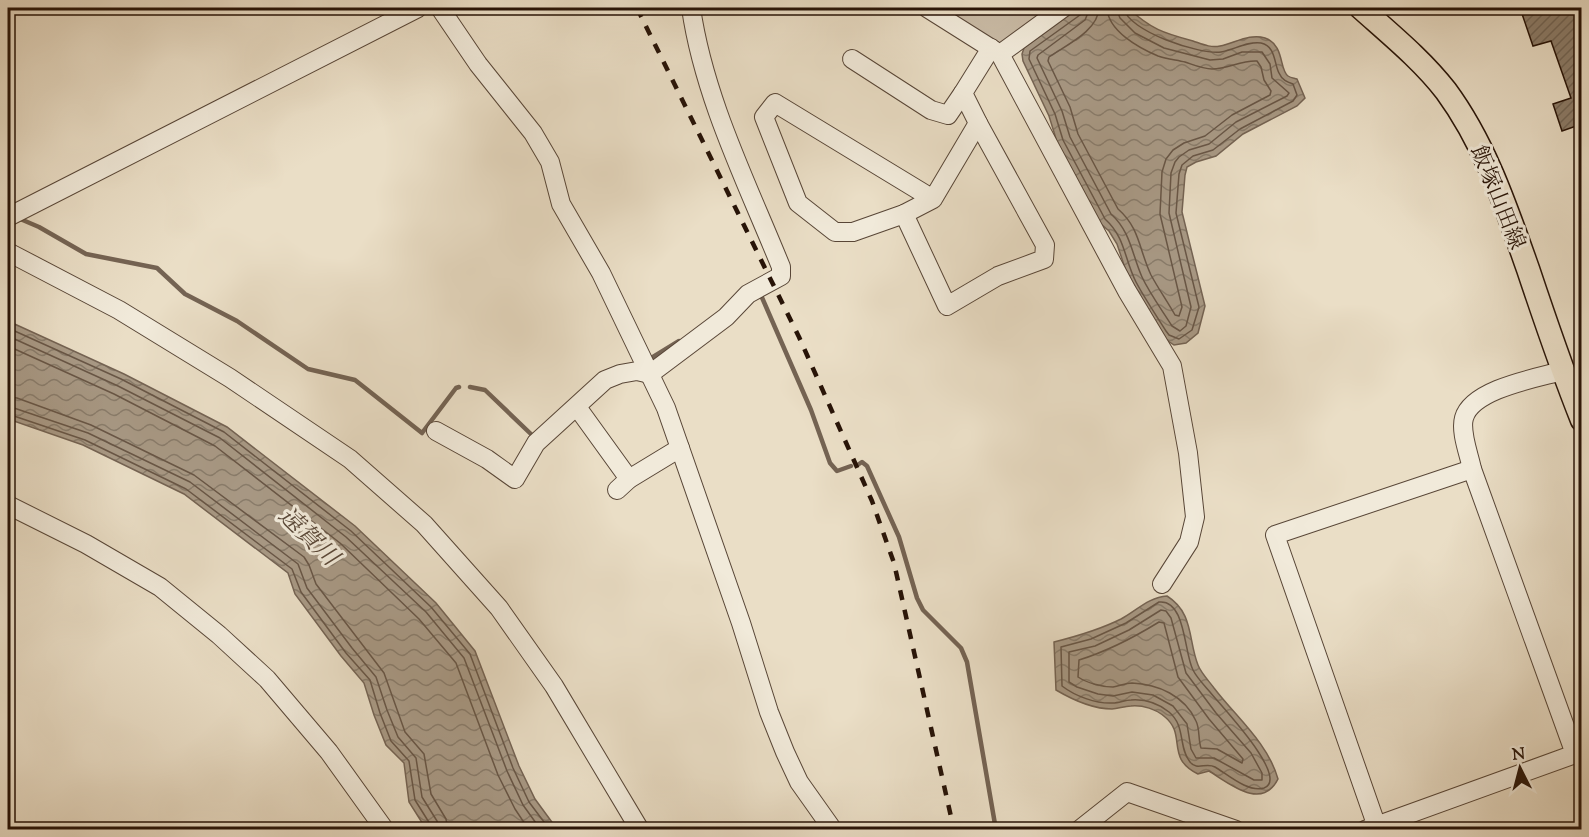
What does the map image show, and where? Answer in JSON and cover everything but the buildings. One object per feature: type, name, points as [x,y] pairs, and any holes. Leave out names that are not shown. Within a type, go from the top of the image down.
[{"type":"main road","name":"飯塚山田線","points":[[1362,8],[1406,48],[1445,91],[1479,143],[1504,200],[1581,420]]},
{"type":"street","points":[[8,217],[418,8]]},
{"type":"street","points":[[436,431],[487,459],[515,479],[536,443],[605,380],[647,366],[726,317],[756,289],[781,276],[781,267],[722,124],[702,60],[691,8]]},
{"type":"street","points":[[927,8],[996,51],[1126,291],[1172,366],[1188,453],[1195,517],[1190,542],[1162,584]]},
{"type":"street","points":[[852,59],[931,110],[948,115],[996,51],[1063,8]]},
{"type":"street","points":[[444,9],[478,64],[533,133],[545,153],[550,162],[561,204],[599,269],[647,366],[666,408],[741,623],[769,712],[785,752],[799,782],[833,830]]},
{"type":"street","points":[[904,214],[947,306],[998,276],[1044,259],[1045,245],[963,93]]},
{"type":"street","points":[[933,199],[775,103],[764,117],[798,203],[835,232],[854,232],[904,214],[933,199],[978,123]]},
{"type":"street","points":[[8,252],[119,310],[230,378],[350,459],[424,524],[499,608],[554,686],[640,830]]},
{"type":"street","points":[[1473,468],[1275,535],[1370,827],[1575,754],[1473,468],[1464,430],[1464,417],[1476,400],[1498,389],[1562,371]]},
{"type":"street","points":[[577,407],[623,485],[680,448]]},
{"type":"street","points":[[8,505],[86,544],[160,587],[219,635],[267,679],[288,703],[329,752],[385,830]]},
{"type":"street","points":[[1079,830],[1127,792],[1236,830]]},
{"type":"shaded area","points":[[937,8],[1054,8],[1006,43],[994,44]]},
{"type":"water","points":[[1079,8],[1128,8],[1158,29],[1209,46],[1220,46],[1254,37],[1265,38],[1276,46],[1285,73],[1297,79],[1305,98],[1297,106],[1243,134],[1216,156],[1187,167],[1182,212],[1205,306],[1198,333],[1186,343],[1174,345],[1165,339],[1130,283],[1117,244],[1109,231],[1101,224],[1057,142],[1049,116],[1023,61],[1024,48]]},
{"type":"water","name":"遠賀川","points":[[8,321],[124,374],[227,427],[355,526],[436,603],[475,651],[519,766],[535,799],[557,829],[426,829],[409,802],[404,763],[386,745],[364,683],[295,594],[288,573],[184,494],[83,445],[8,419]]},
{"type":"water","points":[[1167,596],[1182,610],[1201,671],[1259,742],[1273,766],[1278,779],[1271,788],[1263,793],[1245,792],[1209,771],[1198,774],[1188,768],[1179,754],[1175,731],[1165,717],[1158,712],[1140,706],[1112,709],[1090,706],[1056,690],[1054,642],[1105,626],[1148,602]]},
{"type":"waterway","points":[[18,218],[39,227],[86,254],[157,268],[185,294],[237,321],[308,369],[355,380],[422,433],[459,387]]},
{"type":"waterway","points":[[760,293],[811,410],[830,463],[837,471],[851,466]]},
{"type":"waterway","points":[[648,360],[679,341]]},
{"type":"waterway","points":[[470,387],[485,390],[533,436],[535,434]]},
{"type":"waterway","points":[[859,464],[862,462],[867,466],[899,537],[917,598],[923,610],[961,648],[967,662],[996,830]]},
{"type":"railway","points":[[637,8],[799,337],[872,501],[894,563],[954,830]]}]
